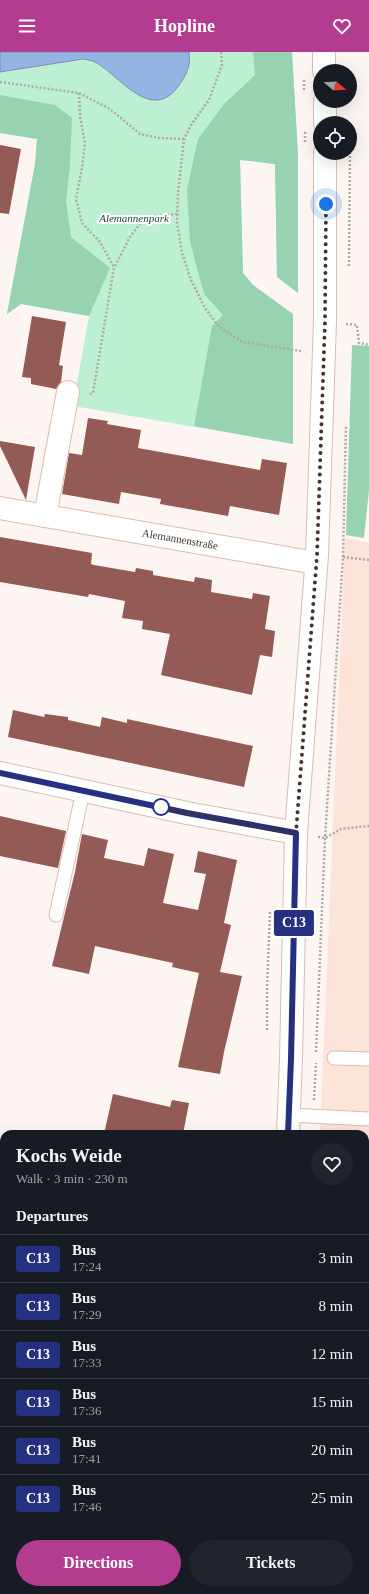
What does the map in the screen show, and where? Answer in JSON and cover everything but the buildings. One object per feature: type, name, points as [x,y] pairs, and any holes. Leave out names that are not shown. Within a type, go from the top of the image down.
[{"type":"street","points":[[324,52],[324,64]]},
{"type":"street","points":[[288,1124],[296,833],[316,559],[325,321],[325,160]]},
{"type":"street","points":[[45,516],[67,396]]},
{"type":"street","name":"Alemannenstraße","points":[[0,508],[316,559]]},
{"type":"street","points":[[0,773],[187,813],[296,833]]},
{"type":"lane","points":[[56,915],[83,791]]},
{"type":"lane","points":[[334,1058],[369,1059]]},
{"type":"lane","points":[[288,1124],[314,1116],[369,1119]]},
{"type":"path","points":[[221,52],[222,65],[209,100],[191,125],[184,140],[178,192],[177,223],[182,253],[191,280],[205,308],[219,327],[243,342],[304,352]]},
{"type":"path","points":[[0,82],[79,93],[110,109],[140,134],[159,138],[184,140]]},
{"type":"path","points":[[79,93],[80,116],[85,143],[76,199],[82,223],[100,242],[114,267]]},
{"type":"path","points":[[349,269],[350,160]]},
{"type":"path","points":[[67,396],[93,393],[114,267],[130,237],[145,217],[178,214]]},
{"type":"path","points":[[348,332],[349,316]]},
{"type":"path","points":[[325,321],[357,325],[359,343],[369,345]]},
{"type":"path","points":[[316,1052],[325,838],[343,557],[346,417]]},
{"type":"path","points":[[316,559],[343,557],[369,560]]},
{"type":"path","points":[[296,833],[325,838],[341,829],[369,826]]},
{"type":"path","points":[[314,1116],[316,1060]]},
{"type":"shaded area","points":[[345,538],[369,543],[369,1130],[320,1130]]},
{"type":"green space","name":"Alemannenpark","points":[[189,52],[292,52],[298,155],[298,293],[277,277],[275,164],[240,160],[243,273],[253,285],[293,314],[293,444],[73,406],[89,316],[21,304],[7,314],[35,164],[37,139],[0,133],[0,72],[83,59],[94,61],[109,72],[189,71]]},
{"type":"green space","points":[[253,52],[292,52],[298,155],[298,293],[277,277],[275,164],[240,160],[243,273],[253,285],[293,314],[293,444],[194,426],[212,326],[223,315],[204,294],[190,242],[187,190],[198,139],[224,104],[255,75]]},
{"type":"green space","points":[[0,95],[55,105],[72,118],[70,166],[66,201],[71,237],[110,268],[89,316],[21,304],[7,314],[35,164],[37,139],[0,133]]},
{"type":"green space","points":[[352,345],[369,346],[369,490],[364,538],[346,535]]},
{"type":"water","points":[[0,52],[189,52],[189,63],[185,75],[177,88],[167,97],[156,100],[146,98],[135,93],[104,68],[90,60],[83,59],[0,72]]},
{"type":"bus line","name":"C13","points":[[0,773],[187,813],[296,833],[288,1130]]},
{"type":"route","points":[[161,807],[274,830],[296,833],[317,555],[325,321],[326,204]]}]
